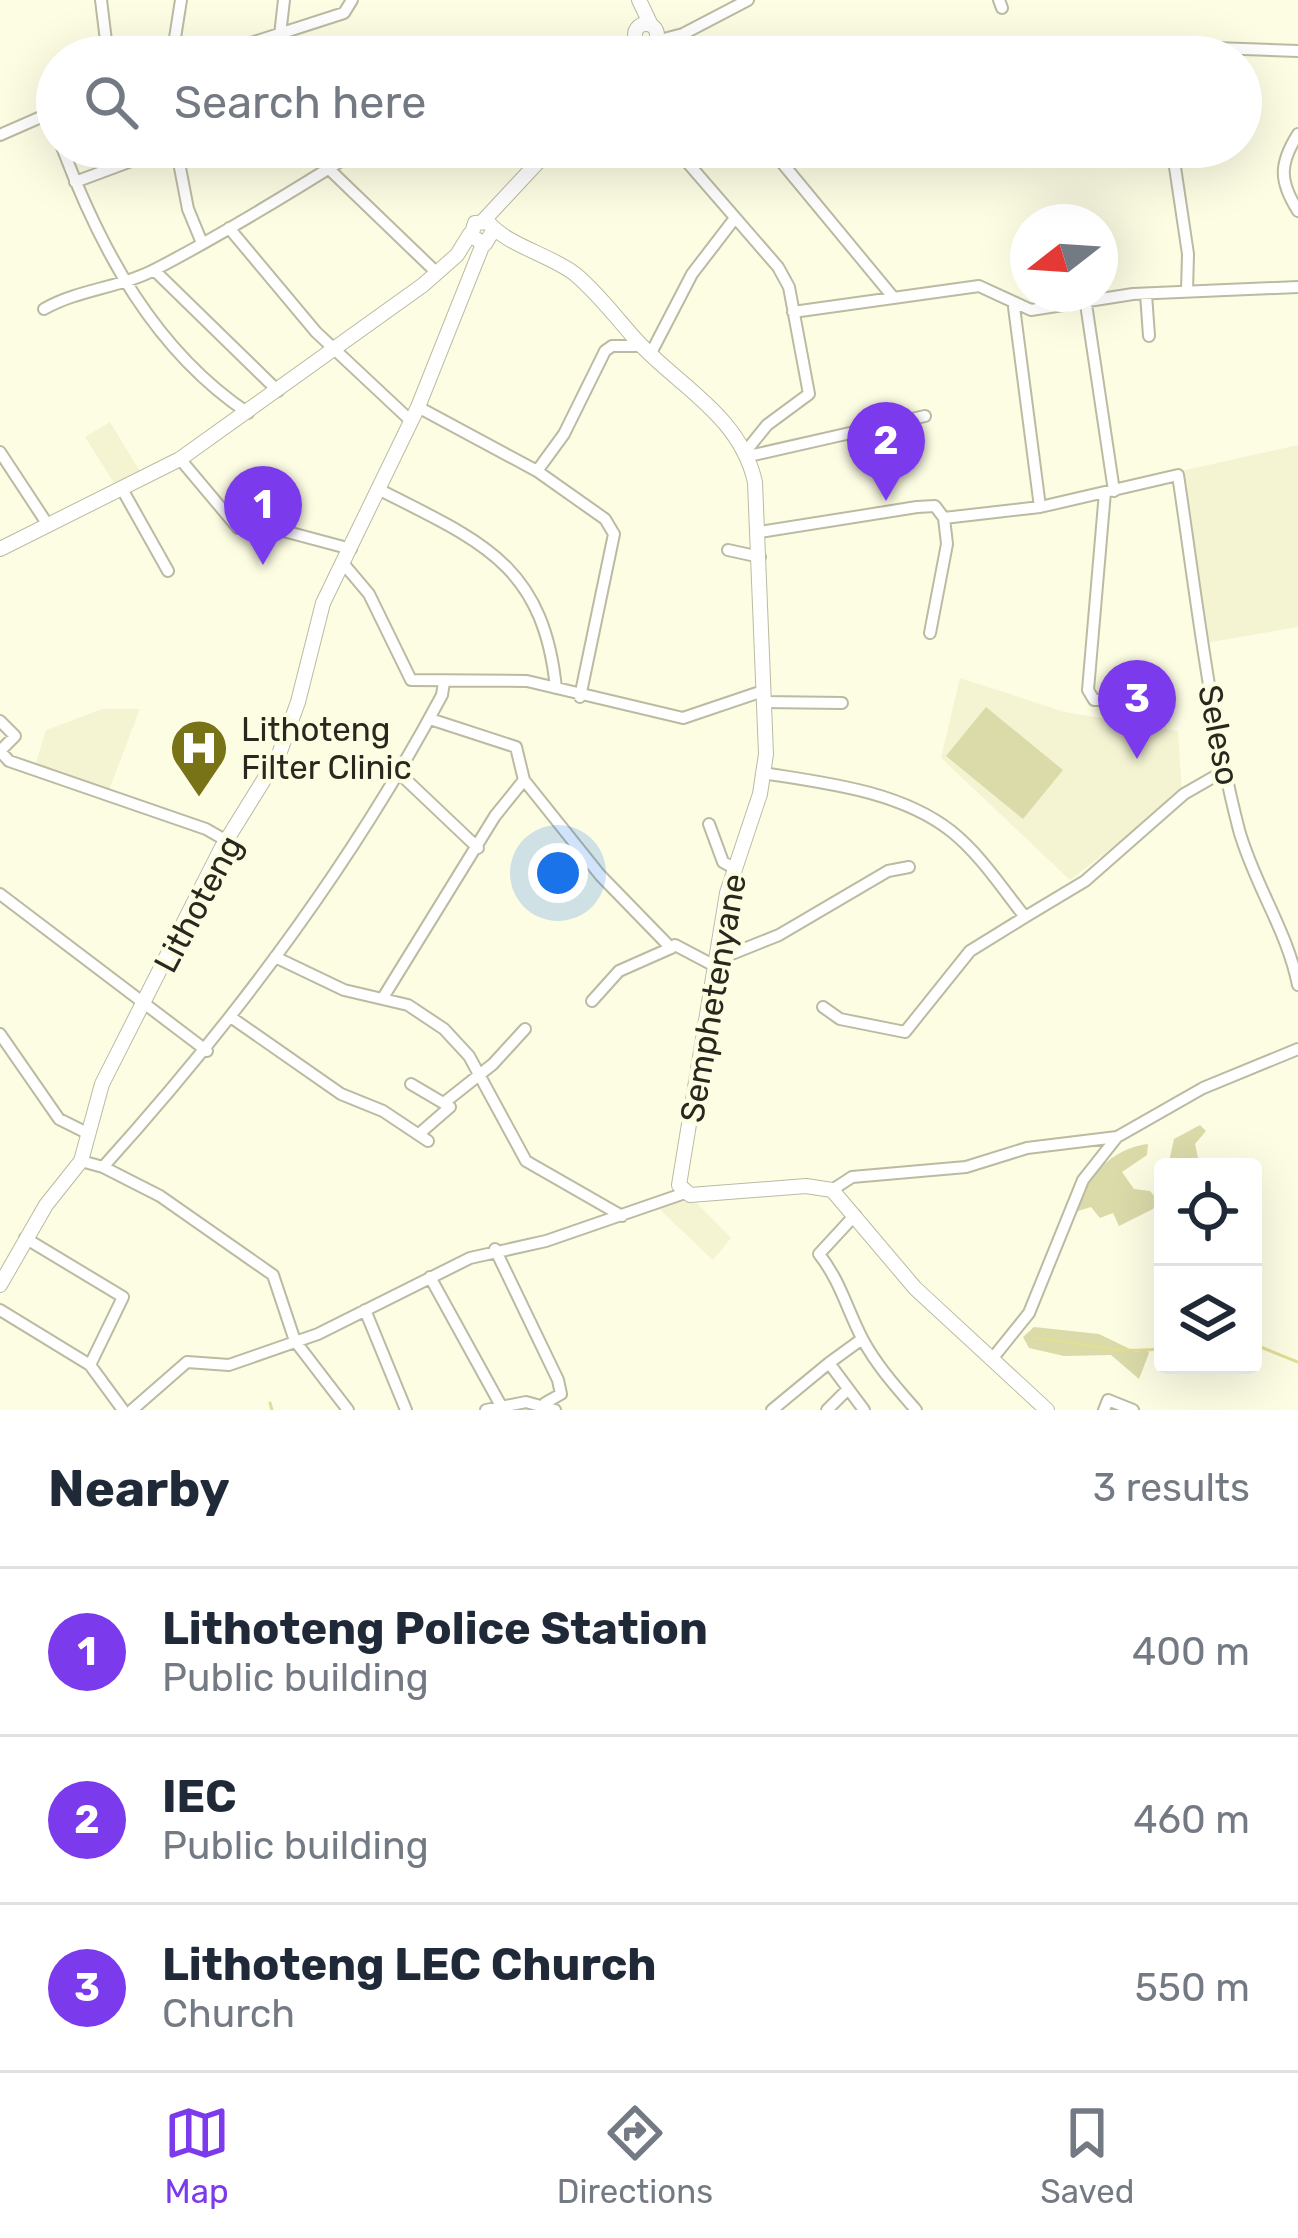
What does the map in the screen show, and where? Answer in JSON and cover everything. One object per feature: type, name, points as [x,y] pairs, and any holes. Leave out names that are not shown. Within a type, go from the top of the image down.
[{"type":"main road","points":[[639,0],[647,35]]},
{"type":"main road","points":[[0,549],[180,459],[248,413],[485,234],[535,168]]},
{"type":"main road","name":"Semphetenyane","points":[[485,234],[514,241],[573,273],[646,350],[706,400],[747,454],[760,532],[764,772],[734,868],[714,963],[680,1177],[685,1193]]},
{"type":"main road","name":"Lithoteng","points":[[0,1285],[26,1238],[81,1161],[85,1132],[102,1084],[227,841],[278,757],[298,702],[322,603],[414,414],[485,234]]},
{"type":"main road","points":[[685,1193],[832,1190],[915,1288],[1047,1410]]},
{"type":"street","points":[[101,0],[105,36]]},
{"type":"street","points":[[175,36],[181,0]]},
{"type":"street","points":[[280,35],[284,0]]},
{"type":"street","points":[[277,36],[344,13],[352,0]]},
{"type":"street","points":[[647,35],[679,35],[748,0]]},
{"type":"street","points":[[1262,50],[1298,51]]},
{"type":"street","points":[[0,135],[36,120]]},
{"type":"street","points":[[1298,134],[1282,162],[1281,181],[1298,211]]},
{"type":"street","points":[[70,168],[123,284],[181,353],[248,413]]},
{"type":"street","points":[[75,182],[114,168]]},
{"type":"street","points":[[178,168],[202,242]]},
{"type":"street","points":[[692,168],[784,276],[809,394],[767,425],[747,454]]},
{"type":"street","points":[[787,168],[893,297]]},
{"type":"street","points":[[1175,168],[1188,254],[1187,291]]},
{"type":"street","points":[[44,309],[66,297],[123,284],[154,270],[329,169],[437,273]]},
{"type":"street","points":[[537,471],[564,434],[605,351],[612,346],[646,350],[692,274],[735,218]]},
{"type":"street","points":[[229,228],[335,348],[414,414],[537,471],[605,519],[614,534],[580,697]]},
{"type":"street","points":[[154,270],[278,391]]},
{"type":"street","points":[[793,312],[979,286],[1010,305]]},
{"type":"street","points":[[1118,299],[1298,287]]},
{"type":"street","points":[[1146,294],[1149,336]]},
{"type":"street","points":[[1015,312],[1040,507]]},
{"type":"street","points":[[1087,312],[1109,492],[1088,690],[1094,700],[1152,699]]},
{"type":"street","points":[[747,454],[925,416]]},
{"type":"street","points":[[0,452],[48,525]]},
{"type":"street","points":[[180,459],[238,528],[254,524],[346,555],[407,676],[444,682],[496,677],[682,718],[763,696],[842,703]]},
{"type":"street","name":"Seleso","points":[[1109,492],[1178,476],[1224,771],[1250,871],[1288,947],[1298,985]]},
{"type":"street","points":[[122,489],[168,571]]},
{"type":"street","points":[[378,489],[509,566],[546,624],[556,688]]},
{"type":"street","points":[[944,518],[1040,507],[1109,492]]},
{"type":"street","points":[[760,532],[935,506],[944,518],[947,544],[930,633]]},
{"type":"street","points":[[728,550],[760,557]]},
{"type":"street","points":[[103,1167],[207,1051],[275,957],[400,774],[444,682]]},
{"type":"street","points":[[430,719],[516,747],[524,780],[600,875],[671,948]]},
{"type":"street","points":[[0,721],[15,736],[0,751],[9,761],[206,829],[227,841]]},
{"type":"street","points":[[823,1007],[841,1019],[905,1032],[926,1000],[970,951],[1085,881],[1184,794],[1224,771]]},
{"type":"street","points":[[764,772],[861,791],[943,826],[1025,917]]},
{"type":"street","points":[[400,774],[478,848]]},
{"type":"street","points":[[384,996],[495,816],[524,780]]},
{"type":"street","points":[[709,824],[723,862],[734,868]]},
{"type":"street","points":[[592,1001],[619,970],[675,945],[714,963],[779,935],[888,871],[909,867]]},
{"type":"street","points":[[0,894],[207,1051]]},
{"type":"street","points":[[275,957],[344,991],[384,996],[444,1029],[478,1072],[526,1162],[622,1216]]},
{"type":"street","points":[[232,1018],[341,1094],[424,1137],[450,1107],[411,1084]]},
{"type":"street","points":[[445,1102],[525,1029]]},
{"type":"street","points":[[0,1034],[59,1119],[85,1132]]},
{"type":"street","points":[[992,1358],[1029,1313],[1083,1180],[1117,1137],[1203,1088],[1298,1049]]},
{"type":"street","points":[[832,1190],[852,1178],[966,1167],[1027,1148],[1117,1137]]},
{"type":"street","points":[[81,1161],[160,1196],[273,1275],[295,1341],[348,1410]]},
{"type":"street","points":[[0,1310],[90,1365],[128,1410],[187,1362],[229,1364],[295,1341],[495,1249],[546,1241],[685,1193]]},
{"type":"street","points":[[855,1215],[819,1254],[844,1290],[862,1339],[916,1410]]},
{"type":"street","points":[[26,1238],[123,1298],[90,1365]]},
{"type":"street","points":[[487,1410],[500,1405],[550,1406],[561,1394],[495,1249]]},
{"type":"street","points":[[430,1277],[500,1405]]},
{"type":"street","points":[[365,1310],[406,1410]]},
{"type":"street","points":[[772,1410],[862,1339]]},
{"type":"street","points":[[829,1363],[864,1410]]},
{"type":"street","points":[[827,1410],[848,1389]]},
{"type":"street","points":[[1104,1410],[1108,1400],[1132,1410]]},
{"type":"shaded area","points":[[110,422],[141,473],[116,486],[85,437]]},
{"type":"shaded area","points":[[1298,445],[1298,627],[1206,643],[1181,471]]},
{"type":"shaded area","points":[[960,678],[1065,712],[1178,731],[1182,794],[1070,880],[941,758]]},
{"type":"shaded area","points":[[986,707],[1063,770],[1023,819],[946,756]]},
{"type":"shaded area","points":[[102,709],[140,709],[107,795],[35,766],[46,730]]},
{"type":"shaded area","points":[[1200,1125],[1206,1131],[1195,1144],[1198,1158],[1170,1158],[1174,1139]]},
{"type":"shaded area","points":[[1148,1144],[1147,1155],[1122,1172],[1134,1189],[1154,1196],[1153,1209],[1119,1226],[1113,1213],[1100,1218],[1091,1207],[1078,1211],[1102,1166]]},
{"type":"shaded area","points":[[695,1201],[731,1238],[713,1260],[659,1209],[673,1202]]},
{"type":"shaded area","points":[[1034,1327],[1099,1334],[1136,1352],[1146,1349],[1149,1353],[1139,1379],[1111,1355],[1064,1356],[1029,1348],[1023,1337]]},
{"type":"waterway","points":[[1034,1338],[1154,1349]]},
{"type":"waterway","points":[[1262,1348],[1298,1362]]},
{"type":"waterway","points":[[270,1403],[272,1410]]},
{"type":"place","name":"IEC","points":[[886,501]]},
{"type":"place","name":"Lithoteng Police Station","points":[[263,565]]},
{"type":"place","name":"Lithoteng LEC Church","points":[[1137,759]]},
{"type":"place","name":"Lithoteng Filter Clinic","points":[[199,799]]}]
